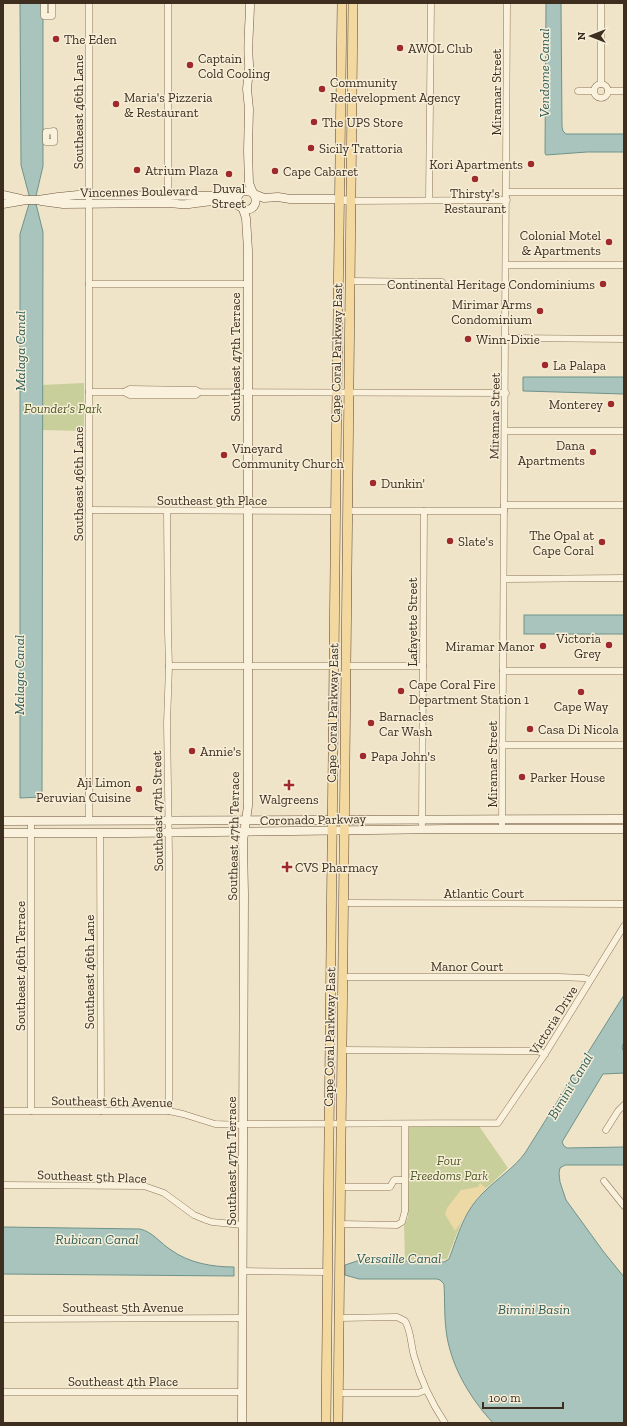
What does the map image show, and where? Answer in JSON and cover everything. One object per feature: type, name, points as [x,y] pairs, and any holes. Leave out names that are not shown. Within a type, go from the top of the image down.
[{"type":"main road","name":"Cape Coral Parkway East","points":[[326,1423],[326,1272],[333,819],[336,392],[342,3]]},
{"type":"main road","name":"Cape Coral Parkway East","points":[[338,1423],[353,3]]},
{"type":"main road","points":[[336,452],[340,465],[341,499],[343,506],[347,509]]},
{"type":"main road","points":[[335,510],[341,517],[342,560],[346,568]]},
{"type":"main road","points":[[334,607],[338,619],[339,653],[341,661],[346,664]]},
{"type":"main road","points":[[334,666],[339,673],[340,716],[345,726]]},
{"type":"main road","points":[[327,1248],[332,1263],[332,1310],[334,1316],[339,1318]]},
{"type":"street","points":[[44,3],[44,16],[52,16],[52,3]]},
{"type":"street","name":"Southeast 46th Lane","points":[[89,3],[89,821]]},
{"type":"street","points":[[168,3],[168,199]]},
{"type":"street","points":[[250,3],[250,25],[247,45],[250,66],[247,89],[249,109],[249,183],[256,200],[253,207]]},
{"type":"street","points":[[429,200],[431,3]]},
{"type":"street","name":"Miramar Street","points":[[502,829],[507,265],[507,3]]},
{"type":"street","points":[[601,3],[601,84]]},
{"type":"street","points":[[601,84],[606,87],[608,91]]},
{"type":"street","points":[[593,91],[596,85],[601,84]]},
{"type":"street","points":[[578,91],[593,91]]},
{"type":"street","points":[[593,91],[596,96],[601,98],[605,97],[608,91]]},
{"type":"street","points":[[608,91],[624,91]]},
{"type":"street","points":[[248,151],[246,160],[245,185],[237,198],[241,208],[249,210],[260,203],[290,199]]},
{"type":"street","points":[[241,193],[246,191],[264,198],[278,197],[290,199],[351,201],[507,200]]},
{"type":"street","points":[[507,192],[624,192]]},
{"type":"street","name":"Vincennes Boulevard","points":[[3,204],[26,200],[38,200],[54,203],[89,199],[168,199],[230,196],[241,193]]},
{"type":"street","name":"Vincennes Boulevard","points":[[3,195],[26,200]]},
{"type":"street","name":"Vincennes Boulevard","points":[[168,199],[184,204],[208,201],[225,201],[232,202],[241,208]]},
{"type":"street","name":"Southeast 47th Terrace","points":[[248,250],[250,240],[250,214],[253,207]]},
{"type":"street","name":"Southeast 47th Terrace","points":[[241,208],[246,218],[248,250],[248,806],[243,841],[242,1423]]},
{"type":"street","points":[[507,265],[624,265]]},
{"type":"street","points":[[351,281],[442,282]]},
{"type":"street","points":[[89,284],[247,284]]},
{"type":"street","points":[[506,338],[624,339]]},
{"type":"street","points":[[89,392],[124,392],[130,395],[196,395],[199,392],[506,393]]},
{"type":"street","points":[[505,432],[624,432]]},
{"type":"street","points":[[347,509],[353,511],[424,511],[624,505]]},
{"type":"street","name":"Southeast 9th Place","points":[[89,510],[335,510]]},
{"type":"street","name":"Southeast 47th Street","points":[[167,511],[169,666],[167,723],[169,1111]]},
{"type":"street","name":"Lafayette Street","points":[[422,829],[424,511]]},
{"type":"street","points":[[504,579],[624,578]]},
{"type":"street","points":[[346,664],[351,666],[423,666]]},
{"type":"street","points":[[169,666],[334,666]]},
{"type":"street","points":[[503,671],[624,671]]},
{"type":"street","points":[[502,745],[624,745]]},
{"type":"street","name":"Coronado Parkway","points":[[3,820],[624,819]]},
{"type":"street","points":[[100,833],[100,830],[105,825],[122,824],[127,820]]},
{"type":"street","name":"Southeast 46th Terrace","points":[[31,821],[31,1111]]},
{"type":"street","name":"Coronado Parkway","points":[[3,833],[168,833],[422,829],[624,829]]},
{"type":"street","name":"Southeast 46th Lane","points":[[100,833],[101,1111]]},
{"type":"street","name":"Atlantic Court","points":[[343,903],[624,904]]},
{"type":"street","name":"Victoria Drive","points":[[498,1124],[545,1054],[624,926]]},
{"type":"street","name":"Manor Court","points":[[342,977],[552,977],[584,978],[590,980]]},
{"type":"street","points":[[342,1050],[537,1051],[545,1054]]},
{"type":"street","points":[[606,1130],[618,1111],[624,1105]]},
{"type":"street","name":"Southeast 6th Avenue","points":[[3,1111],[169,1111],[215,1124],[243,1125],[498,1124]]},
{"type":"street","points":[[340,1224],[398,1225],[402,1222],[405,1211],[405,1124]]},
{"type":"street","points":[[340,1187],[390,1186],[394,1180],[405,1180]]},
{"type":"street","points":[[604,1181],[624,1206]]},
{"type":"street","name":"Southeast 5th Place","points":[[3,1185],[144,1186],[164,1193],[194,1215],[206,1220],[243,1225]]},
{"type":"street","points":[[243,1271],[326,1272]]},
{"type":"street","points":[[339,1318],[397,1317],[403,1319],[406,1323],[418,1370],[426,1390],[445,1423]]},
{"type":"street","name":"Southeast 5th Avenue","points":[[3,1319],[243,1318]]},
{"type":"street","points":[[338,1393],[418,1393],[426,1390]]},
{"type":"street","name":"Southeast 4th Place","points":[[3,1392],[242,1392]]},
{"type":"green space","name":"Founder's Park","points":[[84,383],[84,431],[42,430],[41,385]]},
{"type":"green space","name":"Four Freedoms Park","points":[[479,1126],[508,1168],[479,1195],[463,1218],[447,1259],[405,1260],[404,1226],[408,1217],[409,1127]]},
{"type":"sand","points":[[480,1183],[487,1189],[479,1196],[455,1231],[445,1214],[447,1208],[461,1190],[478,1187]]},
{"type":"water","name":"Malaga Canal","points":[[20,3],[43,3],[43,166],[36,196],[36,204],[43,232],[42,797],[20,798],[20,234],[29,204],[29,195],[21,165]]},
{"type":"water","points":[[546,3],[561,3],[563,131],[566,134],[624,134],[624,152],[587,152],[546,155]]},
{"type":"water","points":[[523,377],[624,377],[624,394],[523,391]]},
{"type":"water","points":[[524,615],[624,615],[624,634],[524,634]]},
{"type":"water","name":"Bimini Basin","points":[[624,995],[624,1042],[622,1047],[624,1053],[624,1073],[603,1074],[562,1142],[567,1148],[624,1147],[624,1165],[565,1165],[560,1168],[559,1173],[560,1182],[566,1200],[624,1277],[624,1423],[493,1423],[470,1394],[454,1361],[446,1330],[444,1284],[437,1279],[359,1279],[345,1275],[345,1265],[360,1260],[444,1262],[449,1259],[462,1223],[472,1207],[485,1191],[525,1153]]},
{"type":"water","name":"Rubican Canal","points":[[3,1227],[145,1230],[171,1250],[185,1258],[209,1265],[234,1267],[234,1276],[3,1274]]},
{"type":"place","name":"The Eden","points":[[56,39]]},
{"type":"place","name":"AWOL Club","points":[[400,48]]},
{"type":"place","name":"Captain Cold Cooling","points":[[190,65]]},
{"type":"place","name":"Community Redevelopment Agency","points":[[322,89]]},
{"type":"place","name":"Maria's Pizzeria & Restaurant","points":[[116,104]]},
{"type":"place","name":"The UPS Store","points":[[314,122]]},
{"type":"place","name":"Sicily Trattoria","points":[[311,148]]},
{"type":"place","name":"Kori Apartments","points":[[531,164]]},
{"type":"place","name":"Atrium Plaza","points":[[137,170]]},
{"type":"place","name":"Cape Cabaret","points":[[275,171]]},
{"type":"place","name":"Duval Street","points":[[229,174]]},
{"type":"place","name":"Thirsty's Restaurant","points":[[475,179]]},
{"type":"place","name":"Colonial Motel & Apartments","points":[[609,242]]},
{"type":"place","name":"Continental Heritage Condominiums","points":[[603,284]]},
{"type":"place","name":"Mirimar Arms Condominium","points":[[540,311]]},
{"type":"place","name":"Winn-Dixie","points":[[468,339]]},
{"type":"place","name":"La Palapa","points":[[545,365]]},
{"type":"place","name":"Monterey","points":[[611,404]]},
{"type":"place","name":"Dana Apartments","points":[[593,452]]},
{"type":"place","name":"Vineyard Community Church","points":[[224,455]]},
{"type":"place","name":"Dunkin'","points":[[373,483]]},
{"type":"place","name":"Slate's","points":[[450,541]]},
{"type":"place","name":"The Opal at Cape Coral","points":[[602,542]]},
{"type":"place","name":"Victoria Grey","points":[[609,645]]},
{"type":"place","name":"Miramar Manor","points":[[543,646]]},
{"type":"place","name":"Cape Coral Fire Department Station 1","points":[[401,691]]},
{"type":"place","name":"Cape Way","points":[[581,692]]},
{"type":"place","name":"Barnacles Car Wash","points":[[371,723]]},
{"type":"place","name":"Casa Di Nicola","points":[[530,729]]},
{"type":"place","name":"Annie's","points":[[192,751]]},
{"type":"place","name":"Papa John's","points":[[363,756]]},
{"type":"place","name":"Parker House","points":[[522,777]]},
{"type":"place","name":"Walgreens","points":[[289,785]]},
{"type":"place","name":"Aji Limon Peruvian Cuisine","points":[[139,789]]},
{"type":"place","name":"CVS Pharmacy","points":[[287,867]]},
{"type":"water label","name":"Vendome Canal","points":[[544,73]]},
{"type":"water label","name":"Bimini Canal","points":[[570,1086]]},
{"type":"water label","name":"Versaille Canal","points":[[399,1258]]}]
